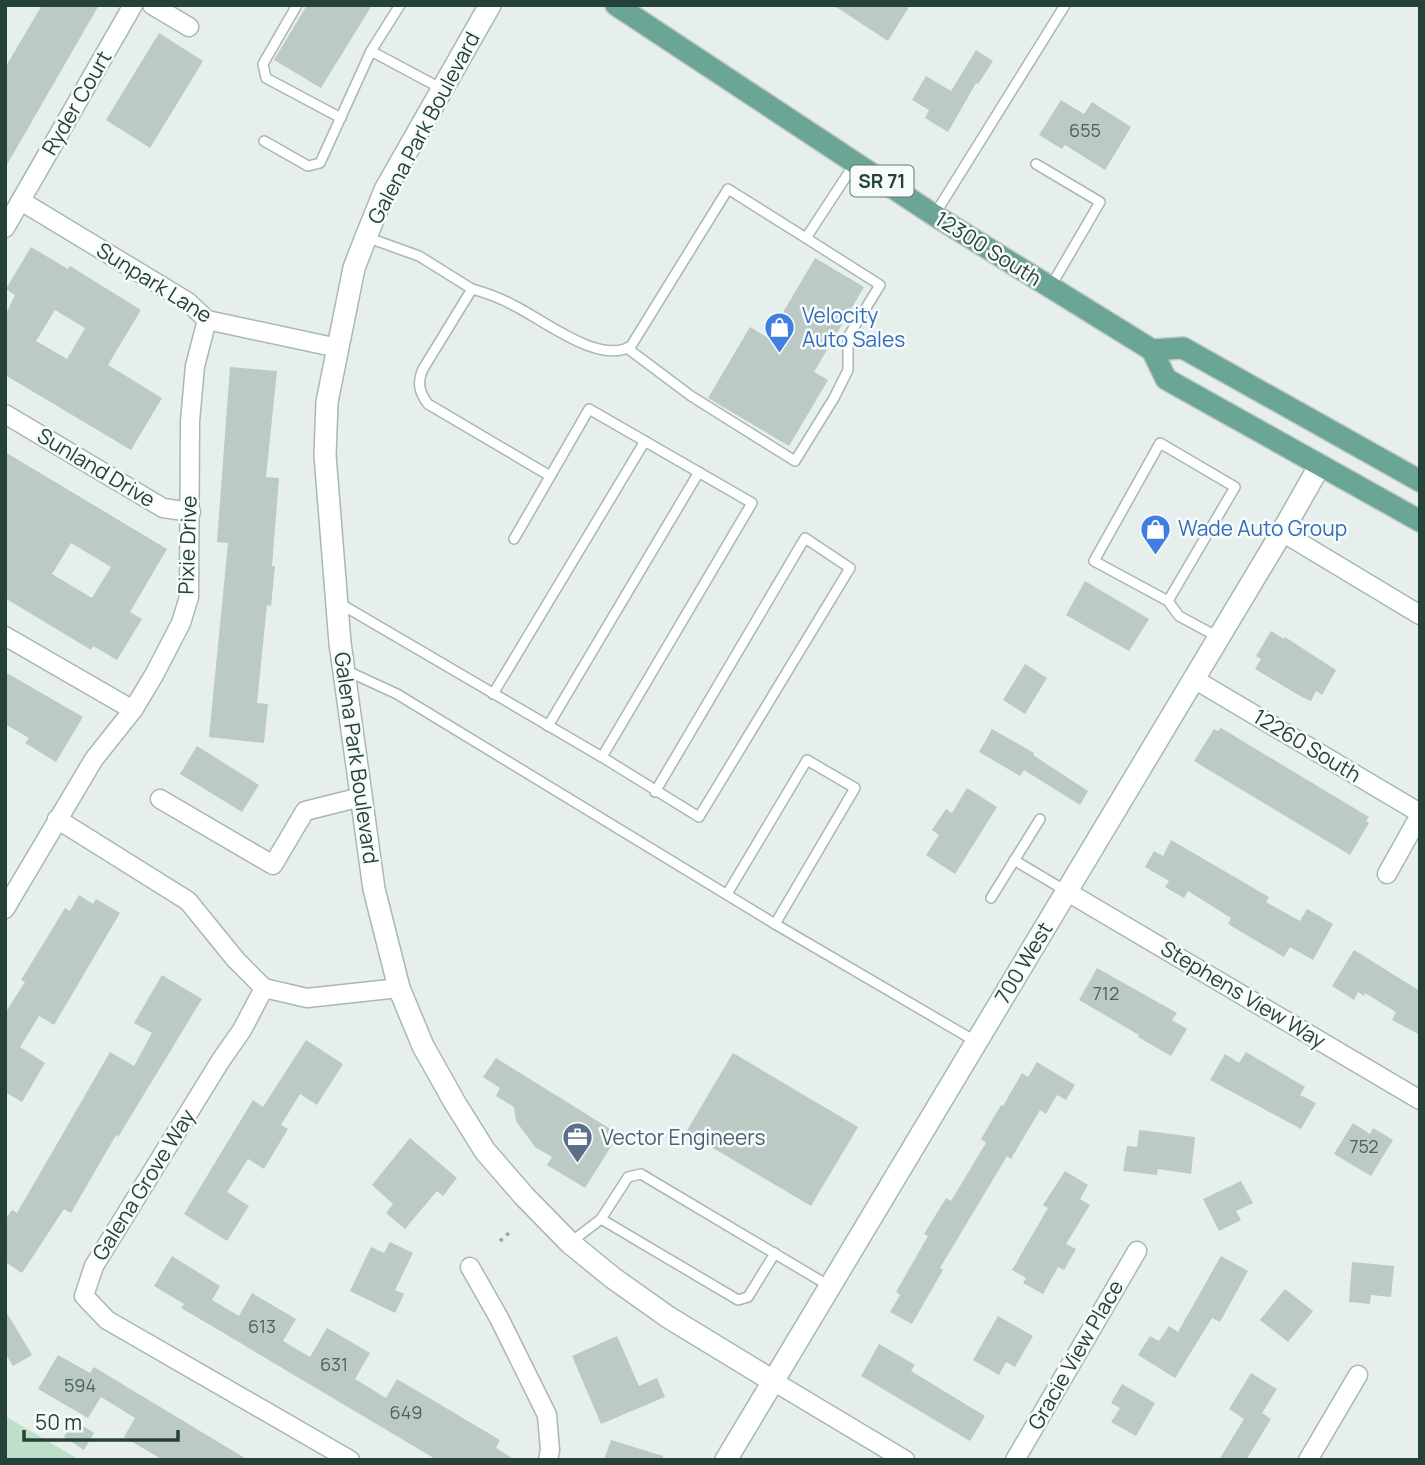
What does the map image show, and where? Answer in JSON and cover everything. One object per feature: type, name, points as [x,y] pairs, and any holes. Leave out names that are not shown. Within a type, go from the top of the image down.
[{"type":"main road","name":"12300 South","points":[[616,5],[934,215],[1152,350]]},
{"type":"main road","points":[[1420,481],[1183,348],[1152,350],[1166,379],[1420,521]]},
{"type":"street","name":"Ryder Court","points":[[5,228],[133,5]]},
{"type":"street","points":[[152,5],[189,27]]},
{"type":"street","name":"Galena Park Boulevard","points":[[489,5],[386,190],[366,237],[354,268],[327,401],[325,455],[337,602],[374,889],[399,988],[423,1046],[454,1103],[485,1151],[570,1243],[613,1278],[668,1317],[773,1381]]},
{"type":"street","name":"Sunpark Lane","points":[[21,201],[188,302],[207,320],[338,348]]},
{"type":"street","name":"Pixie Drive","points":[[5,909],[94,759],[133,710],[166,653],[189,597],[190,421],[195,366],[207,320]]},
{"type":"street","name":"Sunland Drive","points":[[5,414],[163,508],[191,512]]},
{"type":"street","name":"700 West","points":[[726,1460],[1320,465]]},
{"type":"street","points":[[1282,532],[1420,615]]},
{"type":"street","points":[[5,636],[133,710]]},
{"type":"street","name":"12260 South","points":[[1194,679],[1420,814]]},
{"type":"street","points":[[160,799],[272,865],[305,811],[361,797]]},
{"type":"street","points":[[1387,874],[1420,814]]},
{"type":"street","points":[[57,819],[188,901],[236,960],[264,988],[307,998],[399,988]]},
{"type":"street","name":"Stephens View Way","points":[[1066,891],[1420,1100]]},
{"type":"street","name":"Galena Grove Way","points":[[264,988],[242,1030],[94,1266],[84,1296],[107,1320],[350,1460]]},
{"type":"street","name":"Gracie View Place","points":[[1015,1460],[1137,1251]]},
{"type":"street","points":[[470,1267],[499,1318],[547,1415],[551,1450],[548,1460]]},
{"type":"street","points":[[1307,1460],[1359,1375]]},
{"type":"street","points":[[773,1381],[905,1460]]},
{"type":"lane","points":[[297,5],[263,64],[266,78],[341,118]]},
{"type":"lane","points":[[264,141],[309,166],[320,163],[372,51],[400,5]]},
{"type":"lane","points":[[934,215],[1065,5]]},
{"type":"lane","points":[[372,51],[442,89]]},
{"type":"lane","points":[[806,238],[855,163]]},
{"type":"lane","points":[[1036,164],[1100,202],[1050,288]]},
{"type":"lane","points":[[366,237],[419,256],[472,289],[496,296],[587,345],[612,351],[631,346],[728,190],[880,285],[848,337],[848,370],[834,398],[794,461],[691,396],[627,348]]},
{"type":"lane","points":[[472,289],[423,369],[419,379],[421,396],[428,404],[550,476]]},
{"type":"lane","points":[[514,538],[589,409],[751,503],[602,757]]},
{"type":"lane","points":[[493,694],[645,442]]},
{"type":"lane","points":[[1168,601],[1235,486],[1160,443],[1094,561],[1168,601],[1179,616],[1218,638]]},
{"type":"lane","points":[[548,726],[699,471]]},
{"type":"lane","points":[[337,602],[602,757],[655,792],[699,817],[849,568],[805,538],[655,792]]},
{"type":"lane","points":[[344,669],[397,694],[977,1042]]},
{"type":"lane","points":[[727,894],[807,760],[855,788],[775,923]]},
{"type":"lane","points":[[991,898],[1040,818]]},
{"type":"lane","points":[[1014,860],[1066,891]]},
{"type":"lane","points":[[570,1243],[601,1219],[628,1177],[641,1174],[831,1287]]},
{"type":"lane","points":[[601,1219],[738,1300],[748,1297],[775,1253]]},
{"type":"path","points":[[500,1241],[511,1231]]},
{"type":"green space","points":[[5,1416],[80,1460],[5,1460]]},
{"type":"building","points":[[42,5],[99,5],[5,168],[5,68]]},
{"type":"building","points":[[307,5],[372,5],[321,88],[274,60]]},
{"type":"building","points":[[833,5],[910,5],[888,41]]},
{"type":"building","points":[[159,33],[203,61],[150,148],[106,120]]},
{"type":"building","points":[[976,50],[993,61],[978,84],[976,83],[948,132],[925,118],[929,110],[912,100],[926,76],[951,91]]},
{"type":"building","points":[[1061,100],[1084,114],[1092,102],[1131,127],[1105,170],[1065,145],[1062,149],[1039,135]]},
{"type":"building","points":[[31,247],[68,269],[70,266],[141,310],[108,365],[162,398],[131,450],[5,375],[5,316],[15,295],[6,289]],"holes":[[[55,310],[85,328],[67,359],[36,341]]]},
{"type":"building","name":"Velocity Auto Sales","points":[[815,258],[864,287],[814,372],[828,380],[789,446],[708,398],[750,327],[768,338]]},
{"type":"building","points":[[230,367],[277,371],[266,477],[279,478],[272,566],[275,566],[271,606],[267,605],[257,703],[268,704],[264,743],[209,737],[228,543],[217,542]]},
{"type":"building","points":[[5,452],[167,549],[130,612],[142,619],[117,660],[93,646],[91,650],[5,598]],"holes":[[[71,543],[111,567],[92,598],[52,574]]]},
{"type":"building","points":[[1085,581],[1149,619],[1129,651],[1066,615]]},
{"type":"building","points":[[1271,631],[1336,670],[1322,695],[1316,691],[1311,701],[1255,669],[1261,659],[1256,656]]},
{"type":"building","points":[[1025,664],[1047,678],[1025,714],[1003,700]]},
{"type":"building","points":[[5,672],[83,717],[56,762],[25,743],[29,738],[5,724]]},
{"type":"building","points":[[1221,728],[1369,817],[1366,821],[1369,823],[1350,855],[1194,761],[1214,729],[1217,731]]},
{"type":"building","points":[[992,729],[1034,753],[1033,755],[1088,791],[1080,805],[1024,770],[1020,776],[979,752]]},
{"type":"building","points":[[197,746],[259,785],[242,812],[180,774]]},
{"type":"building","points":[[967,788],[997,807],[955,874],[926,855],[939,835],[932,830],[946,809],[952,813]]},
{"type":"building","points":[[1171,840],[1269,897],[1266,902],[1300,921],[1307,909],[1333,924],[1313,960],[1290,947],[1284,957],[1228,924],[1231,918],[1188,891],[1184,898],[1165,887],[1169,881],[1145,867],[1154,851],[1163,856]]},
{"type":"building","points":[[79,895],[93,904],[96,899],[120,913],[54,1025],[39,1016],[20,1047],[45,1063],[22,1102],[5,1092],[5,1013],[25,982],[21,980],[65,908],[70,911]]},
{"type":"building","points":[[1354,950],[1420,991],[1420,1035],[1392,1020],[1396,1012],[1365,993],[1364,996],[1358,992],[1354,1000],[1332,986]]},
{"type":"building","points":[[1097,968],[1177,1013],[1172,1020],[1187,1029],[1171,1056],[1079,1000]]},
{"type":"building","points":[[162,975],[202,999],[118,1137],[116,1135],[71,1213],[64,1209],[22,1273],[5,1262],[5,1220],[12,1210],[17,1213],[110,1052],[134,1066],[152,1033],[134,1023]]},
{"type":"building","points":[[306,1040],[343,1064],[317,1105],[300,1094],[281,1125],[288,1129],[264,1169],[248,1159],[227,1192],[249,1206],[227,1241],[184,1214],[253,1100],[263,1107]]},
{"type":"building","points":[[1246,1052],[1305,1087],[1300,1095],[1316,1103],[1301,1129],[1210,1080],[1225,1054],[1239,1063]]},
{"type":"building","points":[[733,1053],[858,1127],[811,1206],[686,1132]]},
{"type":"building","points":[[496,1058],[612,1130],[605,1142],[612,1145],[585,1188],[547,1165],[552,1157],[535,1147],[516,1121],[514,1107],[496,1096],[500,1088],[483,1077]]},
{"type":"building","points":[[1037,1062],[1075,1085],[1066,1100],[1057,1095],[1046,1114],[1040,1110],[1011,1159],[1007,1156],[940,1268],[943,1270],[912,1324],[890,1312],[900,1295],[896,1292],[928,1236],[924,1234],[946,1198],[951,1201],[986,1143],[981,1139],[1001,1105],[1003,1106],[1022,1073],[1028,1077]]},
{"type":"building","points":[[1353,1123],[1370,1134],[1373,1128],[1393,1140],[1371,1176],[1334,1154]]},
{"type":"building","points":[[1139,1130],[1195,1137],[1191,1174],[1158,1169],[1157,1175],[1123,1171],[1127,1146],[1137,1147]]},
{"type":"building","points":[[410,1138],[457,1178],[443,1196],[437,1191],[405,1229],[386,1213],[393,1204],[372,1185]]},
{"type":"building","points":[[1065,1171],[1088,1185],[1080,1199],[1090,1205],[1066,1244],[1076,1249],[1064,1270],[1058,1267],[1043,1294],[1023,1283],[1026,1278],[1012,1270],[1048,1208],[1043,1205]]},
{"type":"building","points":[[1241,1181],[1253,1203],[1236,1211],[1241,1220],[1219,1231],[1203,1199]]},
{"type":"building","points":[[390,1242],[413,1253],[395,1290],[404,1294],[395,1313],[350,1291],[371,1247],[384,1253]]},
{"type":"building","points":[[172,1256],[220,1286],[212,1300],[239,1316],[252,1293],[296,1319],[283,1341],[310,1357],[327,1328],[370,1353],[355,1379],[386,1398],[397,1379],[500,1440],[496,1448],[515,1460],[437,1460],[181,1308],[184,1304],[154,1286]]},
{"type":"building","points":[[1221,1256],[1248,1271],[1220,1322],[1212,1318],[1175,1378],[1138,1355],[1150,1336],[1159,1341],[1169,1326],[1178,1332]]},
{"type":"building","points":[[1352,1262],[1394,1266],[1391,1297],[1371,1295],[1370,1304],[1349,1302]]},
{"type":"building","points":[[1285,1289],[1313,1311],[1288,1342],[1260,1320]]},
{"type":"building","points":[[5,1310],[32,1355],[13,1366],[5,1353]]},
{"type":"building","points":[[998,1316],[1033,1336],[1015,1367],[1006,1362],[999,1375],[973,1360]]},
{"type":"building","points":[[617,1336],[639,1386],[657,1378],[665,1397],[601,1424],[572,1356]]},
{"type":"building","points":[[879,1344],[915,1365],[911,1371],[985,1416],[970,1441],[861,1376]]},
{"type":"building","points":[[58,1355],[90,1373],[94,1367],[248,1460],[163,1460],[124,1437],[135,1418],[101,1397],[88,1418],[38,1389]]},
{"type":"building","points":[[1251,1373],[1277,1389],[1262,1413],[1271,1419],[1246,1460],[1219,1460],[1244,1419],[1229,1409]]},
{"type":"building","points":[[1122,1384],[1155,1403],[1136,1436],[1111,1422],[1120,1408],[1111,1403]]},
{"type":"building","points":[[74,1420],[94,1433],[84,1450],[64,1437]]},
{"type":"building","points":[[611,1440],[663,1456],[663,1460],[604,1460]]},
{"type":"place","name":"Velocity Auto Sales","points":[[779,355]]},
{"type":"place","name":"Wade Auto Group","points":[[1155,556]]},
{"type":"place","name":"Vector Engineers","points":[[578,1165]]}]
